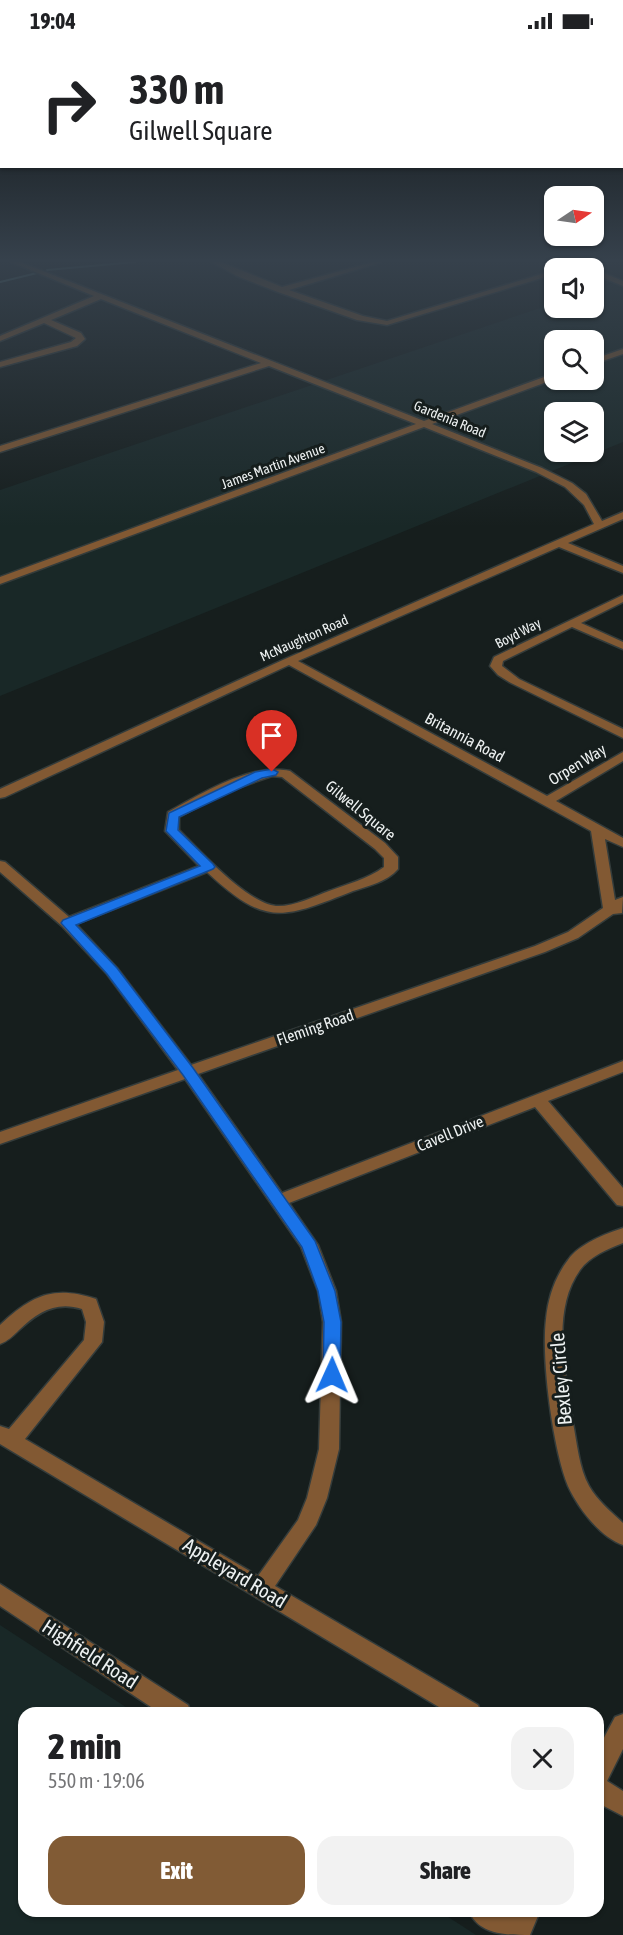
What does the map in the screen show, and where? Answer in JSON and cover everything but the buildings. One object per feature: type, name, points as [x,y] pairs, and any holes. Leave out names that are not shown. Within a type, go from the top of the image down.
[{"type":"street","points":[[0,365],[52,350]]},
{"type":"street","name":"Gardenia Road","points":[[237,350],[539,470],[581,492],[591,506],[599,525]]},
{"type":"street","points":[[604,358],[623,351]]},
{"type":"street","points":[[0,449],[269,363]]},
{"type":"street","name":"James Martin Avenue","points":[[0,581],[544,380]]},
{"type":"street","name":"McNaughton Road","points":[[0,794],[290,661],[623,515]]},
{"type":"street","points":[[560,543],[623,570]]},
{"type":"street","name":"Boyd Way","points":[[623,598],[498,659],[496,666],[501,673],[515,681],[623,734]]},
{"type":"street","points":[[572,623],[623,646]]},
{"type":"street","name":"Britannia Road","points":[[290,661],[623,843]]},
{"type":"street","name":"Orpen Way","points":[[548,801],[623,756]]},
{"type":"street","name":"Gilwell Square","points":[[272,772],[286,774],[391,857],[391,869],[381,876],[279,910],[265,909],[254,903],[208,867],[172,831],[173,815],[259,775],[272,772]]},
{"type":"street","points":[[597,828],[619,907]]},
{"type":"street","points":[[0,865],[67,923],[112,971],[188,1072],[309,1245],[327,1291],[332,1322],[329,1449],[317,1498],[306,1525],[261,1589]]},
{"type":"street","points":[[67,923],[208,867]]},
{"type":"street","name":"Fleming Road","points":[[0,1138],[540,949],[573,935],[619,907]]},
{"type":"street","name":"Cavell Drive","points":[[278,1202],[623,1066]]},
{"type":"street","points":[[537,1099],[623,1200]]},
{"type":"street","name":"Bexley Circle","points":[[623,1235],[584,1256],[574,1265],[557,1306],[555,1351],[568,1453],[579,1485],[586,1499],[623,1536]]},
{"type":"street","points":[[0,1336],[30,1308],[55,1298],[75,1298],[90,1304],[95,1322],[93,1342],[6,1437]]},
{"type":"street","name":"Appleyard Road","points":[[6,1437],[460,1707]]},
{"type":"street","name":"Highfield Road","points":[[0,1594],[171,1707]]},
{"type":"street","points":[[604,1762],[623,1725]]},
{"type":"street","points":[[604,1793],[623,1804]]},
{"type":"street","points":[[490,1917],[516,1935],[525,1917]]},
{"type":"shaded area","points":[[414,350],[544,350],[544,390],[604,390],[604,350],[623,350],[623,442],[604,450],[604,402],[544,402],[544,462],[574,462],[0,696],[0,490]]},
{"type":"shaded area","points":[[0,1625],[126,1707],[18,1707],[18,1917],[448,1917],[476,1935],[0,1935]]},
{"type":"route","points":[[272,772],[259,775],[173,815],[172,831],[208,867],[67,923],[112,971],[188,1072],[309,1245],[327,1291],[332,1322],[332,1375]]}]
